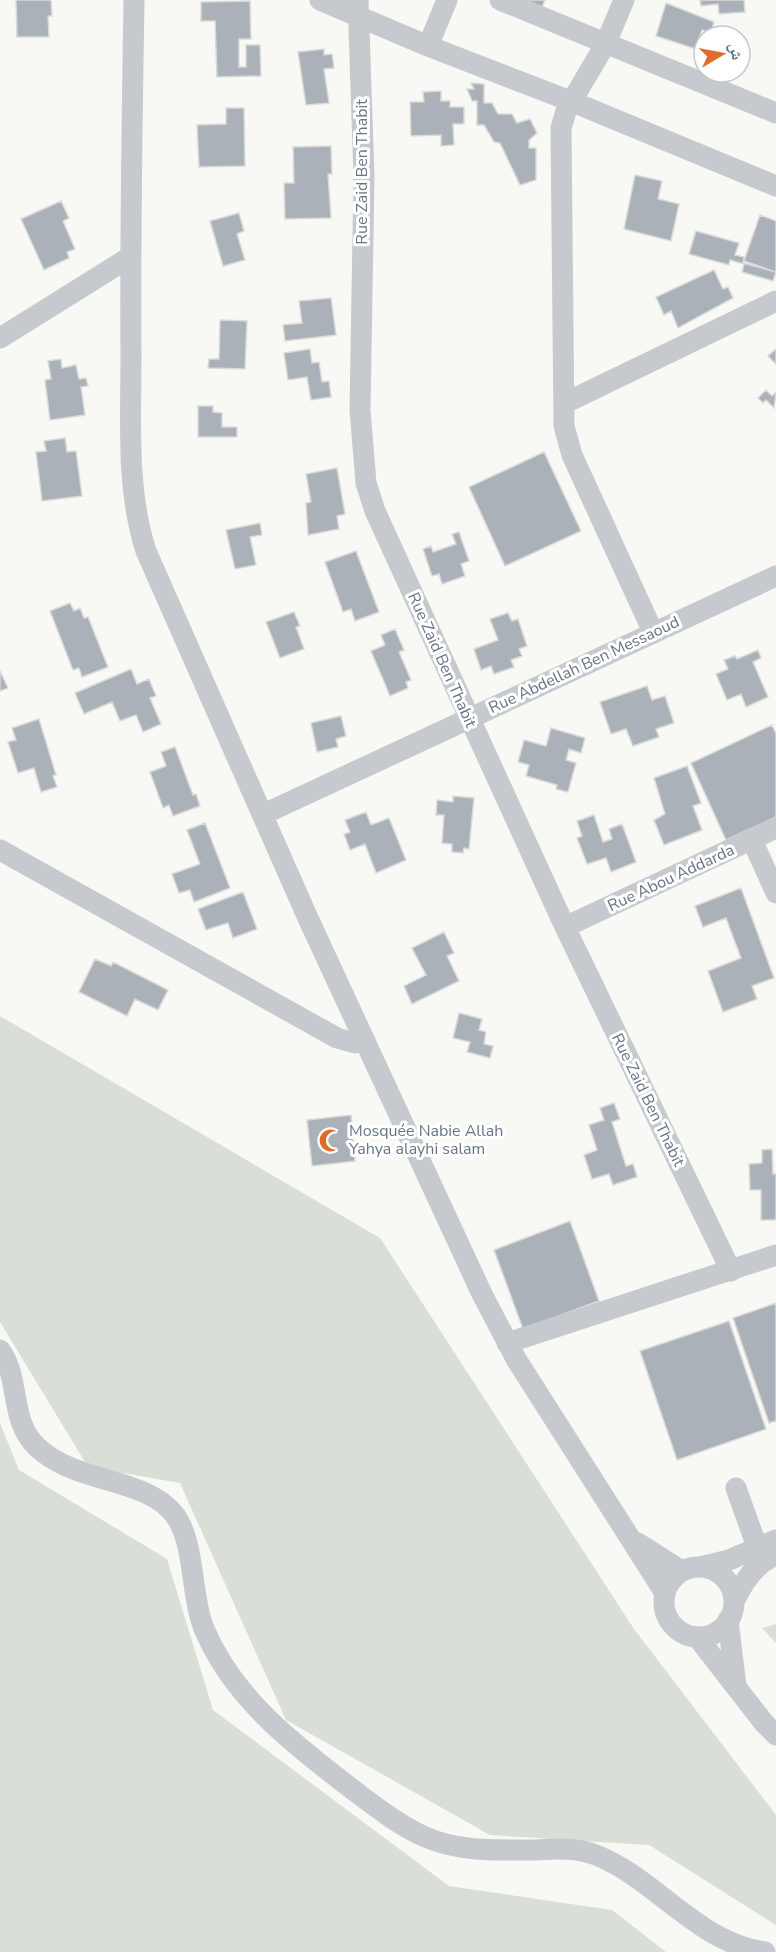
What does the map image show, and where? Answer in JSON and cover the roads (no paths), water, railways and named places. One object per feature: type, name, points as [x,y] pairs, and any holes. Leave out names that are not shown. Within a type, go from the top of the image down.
[{"type":"street","points":[[134,0],[130,257],[131,414],[138,522],[152,565],[365,1040],[507,1343],[665,1593]]},
{"type":"street","points":[[320,0],[358,7],[428,46],[573,102],[776,186]]},
{"type":"street","points":[[428,46],[447,0]]},
{"type":"street","points":[[500,0],[776,113]]},
{"type":"street","points":[[624,0],[606,43],[562,120],[560,140],[564,426],[572,455],[653,632]]},
{"type":"street","name":"Rue Zaid Ben Thabit","points":[[358,7],[364,177],[360,410],[366,483],[375,511],[469,720],[565,927],[731,1271]]},
{"type":"street","points":[[0,338],[130,257]]},
{"type":"street","points":[[565,403],[776,301]]},
{"type":"street","name":"Rue Abdellah Ben Messaoud","points":[[262,812],[266,813],[469,720],[776,576]]},
{"type":"street","name":"Rue Abou Addarda","points":[[565,927],[776,828]]},
{"type":"street","points":[[752,840],[776,893]]},
{"type":"street","points":[[0,850],[337,1038],[355,1042],[365,1040]]},
{"type":"street","points":[[507,1343],[776,1255]]},
{"type":"street","points":[[0,1350],[11,1373],[21,1423],[36,1447],[66,1468],[150,1496],[172,1511],[185,1538],[205,1631],[218,1654],[246,1696],[283,1735],[317,1762],[392,1819],[423,1836],[470,1849],[561,1848],[596,1856],[618,1867],[704,1929],[733,1944],[765,1952]]},
{"type":"street","points":[[736,1488],[770,1547]]},
{"type":"street","points":[[632,1540],[690,1569],[717,1572],[730,1586],[736,1687]]},
{"type":"street","points":[[770,1547],[743,1582],[731,1611],[716,1633],[698,1638],[681,1633],[669,1620],[665,1611],[665,1593],[674,1577],[690,1569],[770,1547]]},
{"type":"street","points":[[698,1638],[776,1735]]},
{"type":"place","name":"Mosquée Nabie Allah Yahya alayhi salam","points":[[331,1140]]}]
